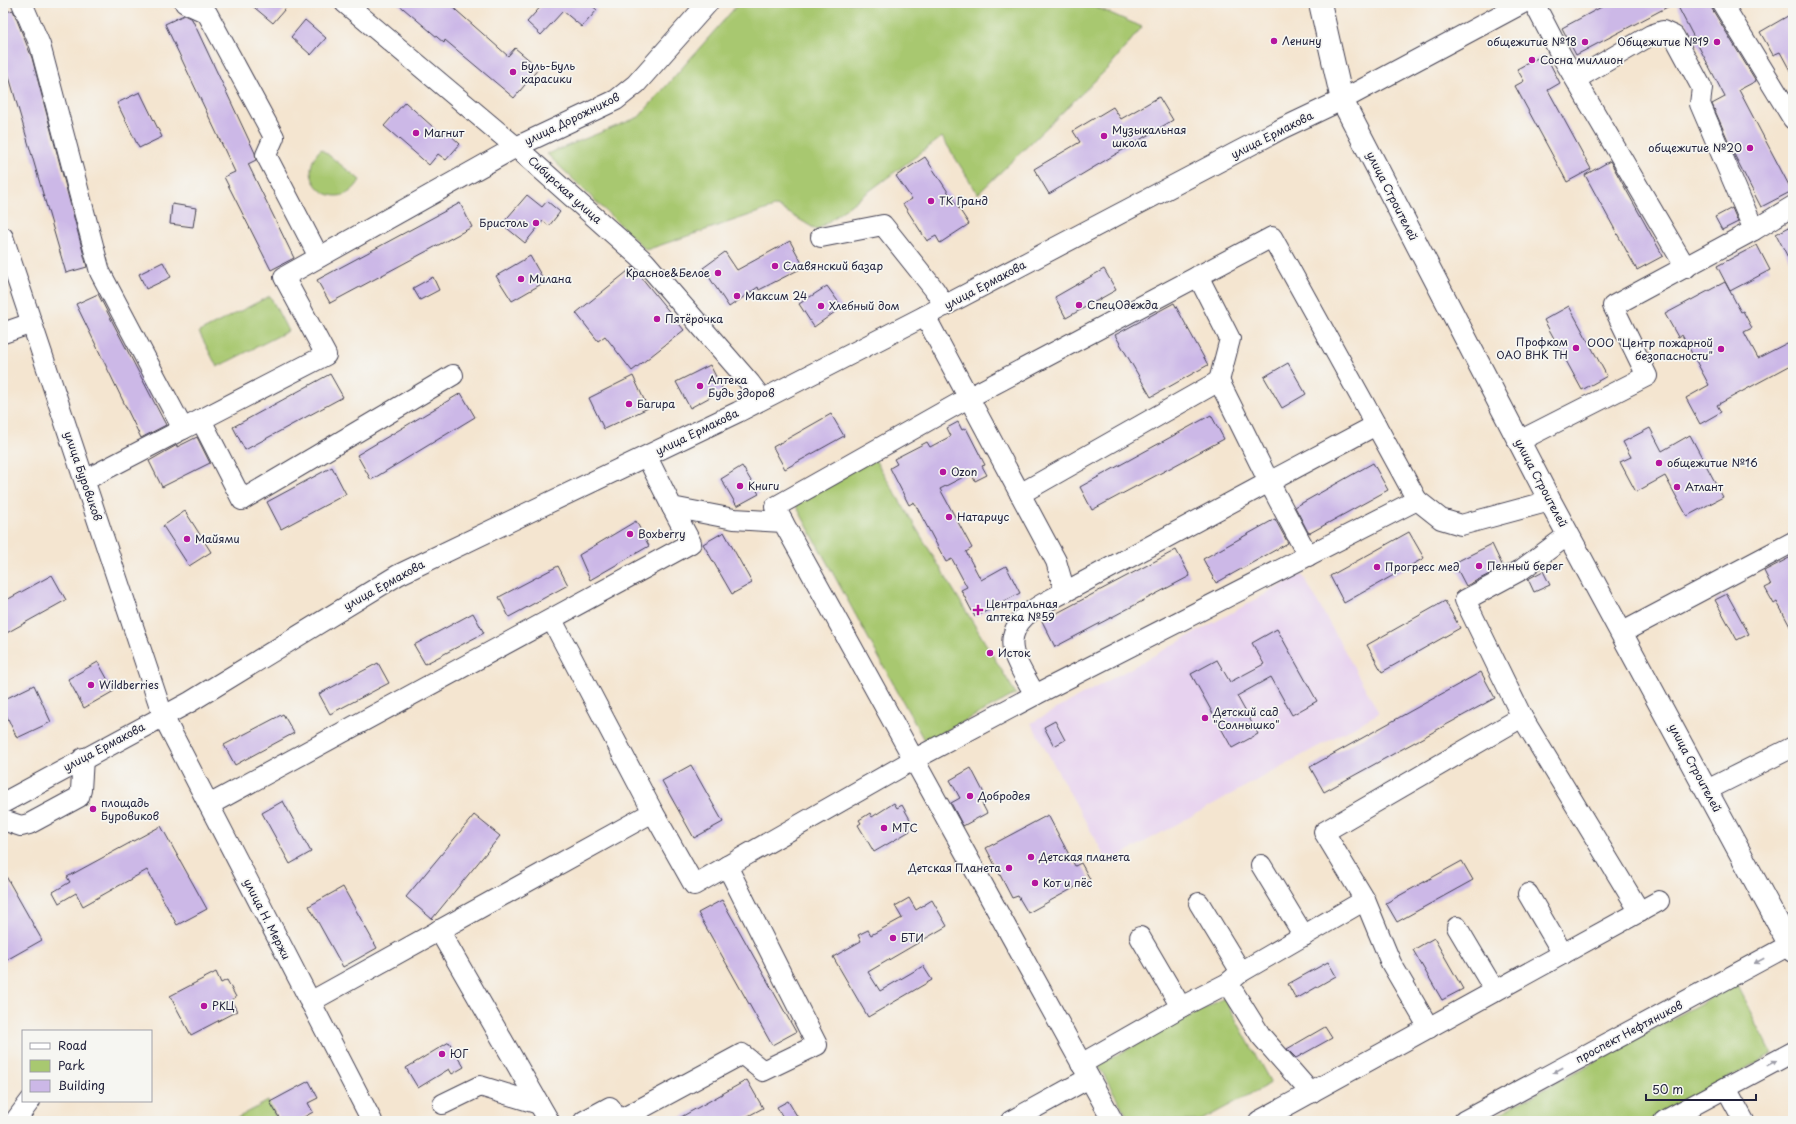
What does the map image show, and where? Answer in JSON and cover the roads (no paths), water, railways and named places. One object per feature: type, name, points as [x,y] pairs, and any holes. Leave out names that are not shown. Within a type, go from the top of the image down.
[{"type":"main road","name":"улица Строителей","points":[[1320,3],[1342,100],[1568,535],[1792,946]]},
{"type":"street","points":[[22,3],[40,45],[100,272],[183,429]]},
{"type":"street","points":[[185,3],[207,13],[274,137],[266,154],[320,257]]},
{"type":"street","name":"Сибирская улица","points":[[345,3],[516,147],[645,262],[750,383],[762,399]]},
{"type":"street","name":"улица Дорожников","points":[[201,420],[326,355],[284,277],[516,147],[616,100],[636,84],[708,3]]},
{"type":"street","name":"улица Ермакова","points":[[3,803],[83,758],[190,702],[398,575],[738,412],[945,306],[1283,128],[1342,100],[1523,3]]},
{"type":"street","points":[[1534,3],[1576,79],[1686,268]]},
{"type":"street","points":[[1722,3],[1791,110]]},
{"type":"street","points":[[1576,79],[1651,35],[1663,31],[1674,36],[1702,88],[1700,104],[1754,230]]},
{"type":"street","points":[[1519,441],[1647,376],[1613,306],[1686,268],[1754,230],[1793,206]]},
{"type":"street","points":[[821,237],[883,225],[934,289],[945,306]]},
{"type":"street","name":"улица Буровиков","points":[[3,237],[163,716]]},
{"type":"street","points":[[1113,1121],[775,508],[968,398],[1272,237],[1417,500],[1441,519],[1461,525],[1550,501]]},
{"type":"street","points":[[1198,276],[1230,339],[1218,381],[1308,556]]},
{"type":"street","points":[[925,316],[1056,560],[1065,592]]},
{"type":"street","points":[[3,333],[32,323]]},
{"type":"street","points":[[84,480],[201,420],[242,500],[453,375]]},
{"type":"street","points":[[1020,494],[1218,381]]},
{"type":"street","points":[[1035,695],[1014,654],[1013,634],[1022,618],[1038,605],[1065,592],[1376,425]]},
{"type":"street","points":[[209,805],[552,620],[691,543],[646,457]]},
{"type":"street","points":[[552,620],[653,812],[694,885],[913,760],[1035,695],[1417,500]]},
{"type":"street","points":[[672,507],[734,519],[783,522]]},
{"type":"street","points":[[1568,535],[1521,570],[1465,600],[1522,717],[1640,912]]},
{"type":"street","points":[[1621,632],[1793,542]]},
{"type":"street","name":"улица Н. Мержи","points":[[163,716],[372,1121]]},
{"type":"street","points":[[1429,1028],[1391,963],[1366,900],[1324,832],[1522,717]]},
{"type":"street","points":[[1707,790],[1793,748]]},
{"type":"street","points":[[3,820],[21,826],[29,824],[79,797],[81,790],[83,758]]},
{"type":"street","points":[[310,1002],[653,812]]},
{"type":"street","points":[[1261,865],[1304,936]]},
{"type":"street","points":[[584,1121],[610,1107],[618,1121],[742,1054],[762,1071],[817,1045],[727,866]]},
{"type":"street","points":[[1528,894],[1563,954]]},
{"type":"street","points":[[1011,1121],[1181,1007],[1234,978],[1366,900]]},
{"type":"street","points":[[1259,1121],[1659,902]]},
{"type":"street","points":[[1200,903],[1261,1036],[1311,1093]]},
{"type":"street","points":[[1457,926],[1495,991]]},
{"type":"street","points":[[439,930],[544,1113]]},
{"type":"street","points":[[1140,937],[1181,1007]]},
{"type":"street","name":"проспект Нефтяников","points":[[1464,1121],[1792,946]]},
{"type":"street","points":[[1664,1121],[1793,1052]]},
{"type":"street","points":[[443,1104],[480,1086],[544,1113]]},
{"type":"street","points":[[1726,1088],[1744,1121]]},
{"type":"street","points":[[15,1121],[29,1102]]},
{"type":"place","name":"Ленину","points":[[1274,41]]},
{"type":"place","name":"общежитие №18","points":[[1585,42]]},
{"type":"place","name":"Общежитие №19","points":[[1717,42]]},
{"type":"place","name":"Сосна миллион","points":[[1532,60]]},
{"type":"place","name":"Буль-Буль карасики","points":[[513,72]]},
{"type":"place","name":"Магнит","points":[[416,133]]},
{"type":"place","name":"Музыкальная школа","points":[[1104,136]]},
{"type":"place","name":"общежитие №20","points":[[1750,148]]},
{"type":"place","name":"ТК Гранд","points":[[931,201]]},
{"type":"place","name":"Бристоль","points":[[536,223]]},
{"type":"place","name":"Славянский базар","points":[[775,266]]},
{"type":"place","name":"Красное&Белое","points":[[718,273]]},
{"type":"place","name":"Милана","points":[[521,279]]},
{"type":"place","name":"Максим 24","points":[[737,296]]},
{"type":"place","name":"СпецОдежда","points":[[1079,305]]},
{"type":"place","name":"Хлебный дом","points":[[821,306]]},
{"type":"place","name":"Пятёрочка","points":[[657,319]]},
{"type":"place","name":"Профком ОАО ВНК ТН","points":[[1576,348]]},
{"type":"place","name":"ООО \"Центр пожарной безопасности\"","points":[[1721,349]]},
{"type":"place","name":"Аптека Будь здоров","points":[[700,386]]},
{"type":"place","name":"Багира","points":[[629,404]]},
{"type":"place","name":"общежитие №16","points":[[1659,463]]},
{"type":"place","name":"Ozon","points":[[943,472]]},
{"type":"place","name":"Книги","points":[[740,486]]},
{"type":"place","name":"Атлант","points":[[1677,487]]},
{"type":"place","name":"Натариус","points":[[949,517]]},
{"type":"place","name":"Boxberry","points":[[630,534]]},
{"type":"place","name":"Майями","points":[[187,539]]},
{"type":"place","name":"Пенный берег","points":[[1479,566]]},
{"type":"place","name":"Прогресс мед","points":[[1377,567]]},
{"type":"place","name":"Центральная аптека №59","points":[[978,610]]},
{"type":"place","name":"Исток","points":[[990,653]]},
{"type":"place","name":"Wildberries","points":[[91,685]]},
{"type":"place","name":"Детский сад \"Солнышко\"","points":[[1205,718]]},
{"type":"place","name":"Добродея","points":[[970,796]]},
{"type":"place","name":"площадь Буровиков","points":[[93,809]]},
{"type":"place","name":"МТС","points":[[884,828]]},
{"type":"place","name":"Детская планета","points":[[1031,857]]},
{"type":"place","name":"Детская Планета","points":[[1009,868]]},
{"type":"place","name":"Кот и пёс","points":[[1035,883]]},
{"type":"place","name":"БТИ","points":[[893,938]]},
{"type":"place","name":"РКЦ","points":[[204,1006]]},
{"type":"place","name":"ЮГ","points":[[442,1054]]}]
